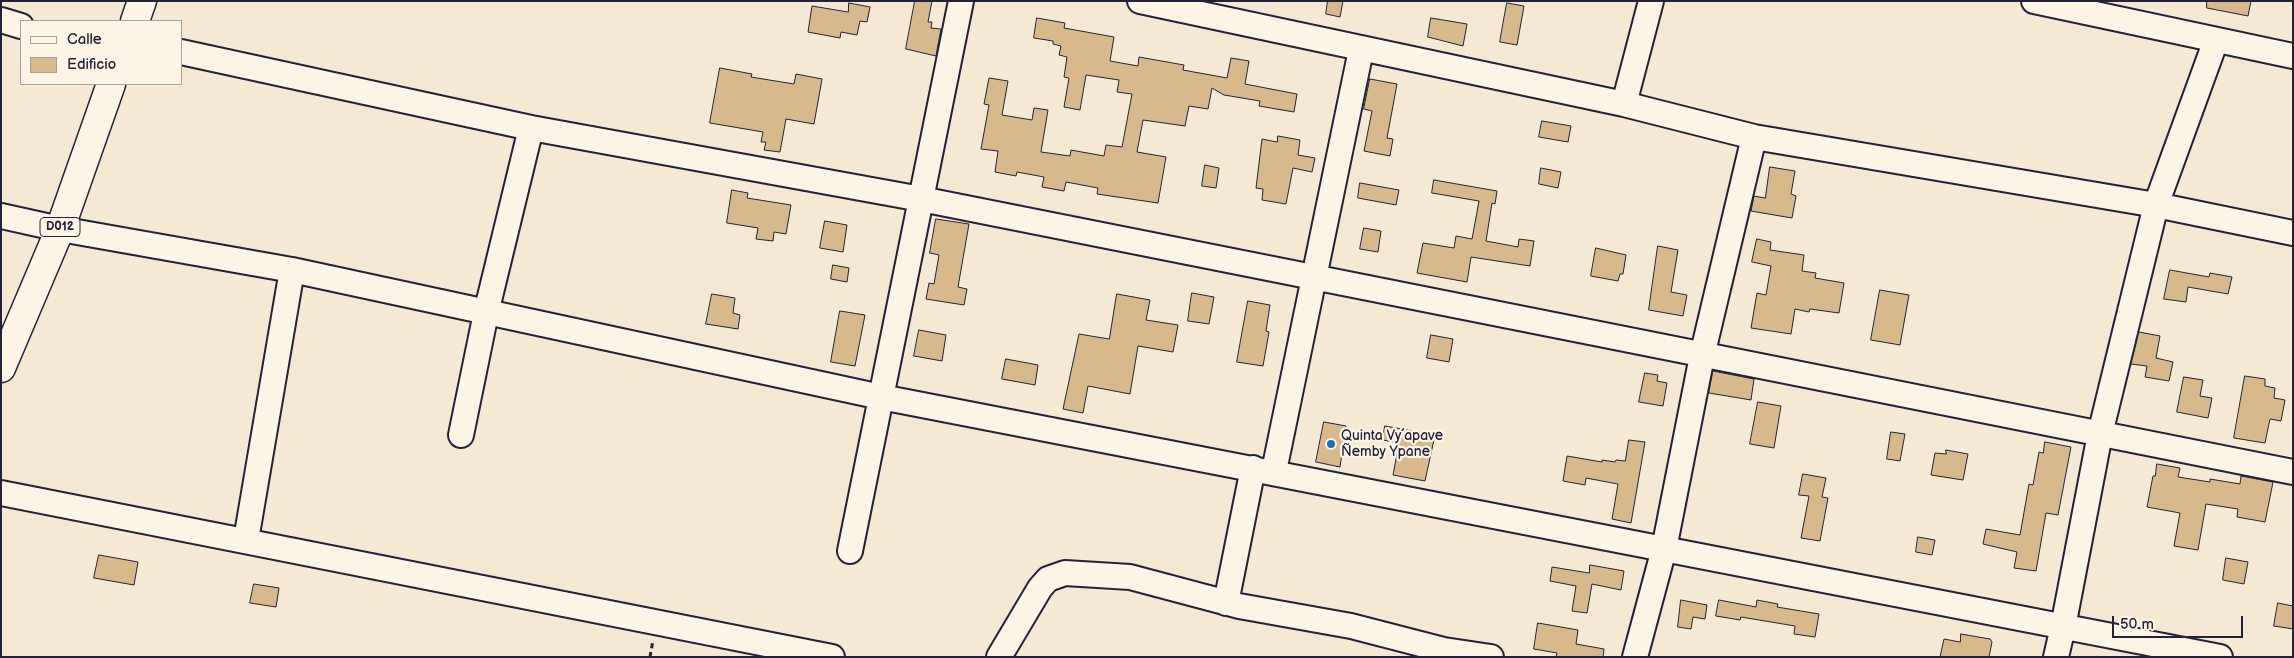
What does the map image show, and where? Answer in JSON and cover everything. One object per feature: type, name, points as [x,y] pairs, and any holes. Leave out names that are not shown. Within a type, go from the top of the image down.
[{"type":"main road","points":[[135,20],[142,1]]},
{"type":"main road","name":"D012","points":[[1,368],[60,229],[111,85]]},
{"type":"street","points":[[850,551],[960,1]]},
{"type":"street","points":[[1140,1],[1233,11],[1361,50],[1624,104],[1754,137],[2156,205],[2293,233]]},
{"type":"street","points":[[1624,104],[1651,1]]},
{"type":"street","points":[[2034,1],[2293,56]]},
{"type":"street","points":[[1,20],[20,26]]},
{"type":"street","points":[[2056,657],[2100,434],[2156,205],[2216,40]]},
{"type":"street","points":[[1226,603],[1264,470],[1313,276],[1361,50]]},
{"type":"street","points":[[182,52],[531,128],[921,199],[1313,276],[1702,356],[2293,472]]},
{"type":"street","points":[[461,436],[486,313],[531,128]]},
{"type":"street","points":[[1635,657],[1664,549],[1702,356],[1754,137]]},
{"type":"street","points":[[1,216],[60,229],[292,270],[881,396],[2220,657]]},
{"type":"street","points":[[246,540],[292,270]]},
{"type":"street","points":[[1,493],[832,657]]},
{"type":"street","points":[[999,657],[1040,588],[1048,579],[1065,573],[1130,577],[1226,603],[1352,626],[1444,650],[1491,657]]},
{"type":"building","points":[[915,1],[932,1],[928,22],[932,22],[931,28],[941,29],[936,56],[906,49]]},
{"type":"building","points":[[1328,1],[1343,1],[1340,17],[1326,14]]},
{"type":"building","points":[[2207,1],[2251,1],[2248,16],[2207,8]]},
{"type":"building","points":[[849,3],[870,7],[867,22],[860,21],[857,35],[841,32],[840,38],[808,32],[812,6],[848,12]]},
{"type":"building","points":[[1507,3],[1524,6],[1517,45],[1500,42]]},
{"type":"building","points":[[1037,18],[1065,23],[1064,28],[1114,37],[1110,61],[1138,66],[1139,57],[1184,65],[1183,70],[1227,78],[1231,58],[1249,61],[1245,84],[1297,94],[1294,112],[1259,106],[1260,101],[1224,95],[1212,88],[1208,109],[1189,106],[1185,126],[1143,120],[1137,152],[1166,157],[1158,203],[1097,194],[1098,188],[1066,182],[1064,191],[1042,187],[1044,177],[1017,172],[1016,176],[995,172],[998,151],[981,149],[989,105],[984,104],[989,78],[1008,81],[1002,115],[1032,120],[1034,108],[1048,110],[1041,152],[1070,156],[1071,150],[1104,156],[1106,145],[1122,147],[1132,94],[1117,92],[1119,80],[1086,75],[1080,110],[1064,107],[1069,78],[1064,77],[1067,57],[1059,55],[1061,46],[1053,44],[1053,41],[1034,38]]},
{"type":"building","points":[[1431,18],[1467,24],[1463,46],[1428,37]]},
{"type":"building","points":[[720,68],[752,74],[751,77],[794,84],[796,74],[822,79],[814,124],[786,119],[780,152],[764,150],[766,142],[761,142],[763,132],[710,123]]},
{"type":"building","points":[[1370,79],[1397,84],[1387,138],[1393,139],[1390,156],[1364,151],[1372,111],[1364,109]]},
{"type":"building","points":[[1542,121],[1571,126],[1568,142],[1539,137]]},
{"type":"building","points":[[1278,136],[1300,140],[1298,155],[1315,158],[1312,172],[1293,168],[1286,204],[1262,200],[1263,189],[1256,188],[1262,139],[1277,142]]},
{"type":"building","points":[[1205,165],[1219,168],[1216,188],[1202,186]]},
{"type":"building","points":[[1770,167],[1795,171],[1791,194],[1796,196],[1792,218],[1751,211],[1754,196],[1765,198]]},
{"type":"building","points":[[1541,168],[1561,172],[1558,188],[1539,184]]},
{"type":"building","points":[[1434,180],[1497,191],[1495,204],[1492,203],[1486,241],[1518,247],[1519,239],[1534,241],[1530,266],[1471,257],[1467,282],[1417,273],[1423,243],[1454,248],[1456,236],[1472,239],[1479,201],[1432,193]]},
{"type":"building","points":[[1360,183],[1399,190],[1396,205],[1358,198]]},
{"type":"building","points":[[732,190],[748,193],[747,198],[791,205],[786,234],[774,232],[773,241],[756,239],[758,228],[727,223]]},
{"type":"building","points":[[936,219],[969,224],[958,287],[967,289],[964,305],[926,299],[929,283],[934,284],[939,255],[930,253]]},
{"type":"building","points":[[825,221],[847,225],[843,252],[820,248]]},
{"type":"building","points":[[1364,228],[1381,231],[1378,252],[1360,249]]},
{"type":"building","points":[[1757,239],[1771,242],[1770,250],[1804,255],[1802,271],[1816,273],[1815,278],[1844,283],[1839,313],[1810,309],[1809,312],[1795,309],[1791,334],[1751,328],[1757,293],[1766,295],[1771,266],[1752,262]]},
{"type":"building","points":[[1658,246],[1678,250],[1671,292],[1687,295],[1683,316],[1649,310]]},
{"type":"building","points":[[1596,248],[1626,255],[1623,274],[1620,274],[1618,281],[1591,276]]},
{"type":"building","points":[[833,265],[849,268],[847,282],[831,279]]},
{"type":"building","points":[[2170,270],[2209,277],[2210,273],[2232,277],[2228,294],[2188,287],[2186,302],[2164,299]]},
{"type":"building","points":[[1880,290],[1909,295],[1900,345],[1871,340]]},
{"type":"building","points":[[1192,293],[1214,297],[1209,324],[1188,321]]},
{"type":"building","points":[[712,294],[735,298],[733,313],[740,315],[738,329],[706,324]]},
{"type":"building","points":[[1117,294],[1150,300],[1146,320],[1178,325],[1173,352],[1138,346],[1130,394],[1088,386],[1083,413],[1063,409],[1079,334],[1109,339]]},
{"type":"building","points":[[1248,301],[1270,305],[1266,331],[1269,332],[1263,366],[1237,362]]},
{"type":"building","points":[[840,311],[865,315],[855,366],[831,362]]},
{"type":"building","points":[[919,330],[946,335],[942,361],[914,356]]},
{"type":"building","points":[[2139,332],[2160,336],[2156,358],[2173,362],[2169,381],[2145,377],[2147,366],[2131,364]]},
{"type":"building","points":[[1431,335],[1453,339],[1449,362],[1427,358]]},
{"type":"building","points":[[1006,359],[1038,365],[1035,385],[1002,379]]},
{"type":"building","points":[[1713,371],[1754,379],[1751,400],[1709,393]]},
{"type":"building","points":[[1645,373],[1658,375],[1657,381],[1667,383],[1663,406],[1639,402]]},
{"type":"building","points":[[2245,376],[2265,379],[2265,386],[2275,388],[2274,398],[2285,400],[2281,421],[2270,419],[2265,443],[2234,438]]},
{"type":"building","points":[[2184,377],[2203,380],[2200,396],[2212,398],[2208,418],[2177,412]]},
{"type":"building","points":[[1758,402],[1781,406],[1774,448],[1750,444]]},
{"type":"building","name":"Quinta Vy´apave Ñemby Ypane","points":[[1324,422],[1346,426],[1340,467],[1316,462]]},
{"type":"building","points":[[1385,426],[1435,435],[1425,481],[1393,475],[1399,443],[1383,440]]},
{"type":"building","points":[[1891,432],[1905,434],[1900,461],[1887,459]]},
{"type":"building","points":[[1629,440],[1645,442],[1631,523],[1612,519],[1618,484],[1586,478],[1585,485],[1563,481],[1567,456],[1602,462],[1602,460],[1625,461]]},
{"type":"building","points":[[2045,442],[2071,447],[2058,515],[2046,513],[2036,571],[2014,568],[2017,552],[1983,544],[1986,529],[2020,535],[2029,484],[2033,485],[2039,452],[2043,453]]},
{"type":"building","points":[[1946,450],[1968,454],[1963,480],[1931,475],[1935,453],[1946,454]]},
{"type":"building","points":[[2157,464],[2180,468],[2178,477],[2210,482],[2210,479],[2240,484],[2241,476],[2273,482],[2265,522],[2237,517],[2238,509],[2206,504],[2198,550],[2174,546],[2180,513],[2147,507]]},
{"type":"building","points":[[1803,474],[1826,478],[1822,497],[1828,498],[1820,541],[1801,538],[1809,496],[1799,495]]},
{"type":"building","points":[[1918,537],[1935,540],[1932,555],[1916,552]]},
{"type":"building","points":[[99,555],[138,562],[134,585],[94,578]]},
{"type":"building","points":[[2226,558],[2248,562],[2244,584],[2223,580]]},
{"type":"building","points":[[1590,565],[1624,571],[1621,590],[1592,584],[1587,613],[1572,611],[1576,586],[1550,581],[1552,567],[1589,573]]},
{"type":"building","points":[[254,584],[279,588],[276,607],[250,603]]},
{"type":"building","points":[[1681,600],[1707,605],[1705,619],[1693,617],[1691,629],[1678,627]]},
{"type":"building","points":[[1719,600],[1756,607],[1757,600],[1778,604],[1777,607],[1819,614],[1815,637],[1794,634],[1795,626],[1741,617],[1740,620],[1716,616]]},
{"type":"building","points":[[2278,603],[2293,606],[2293,629],[2274,626]]},
{"type":"building","points":[[1538,623],[1578,630],[1576,644],[1604,649],[1603,657],[1556,657],[1557,653],[1534,649]]},
{"type":"building","points":[[1961,634],[1990,639],[1992,642],[1989,657],[1940,657],[1944,639],[1960,642]]},
{"type":"place","name":"Quinta Vy´apave Ñemby Ypane","points":[[1331,444]]}]
